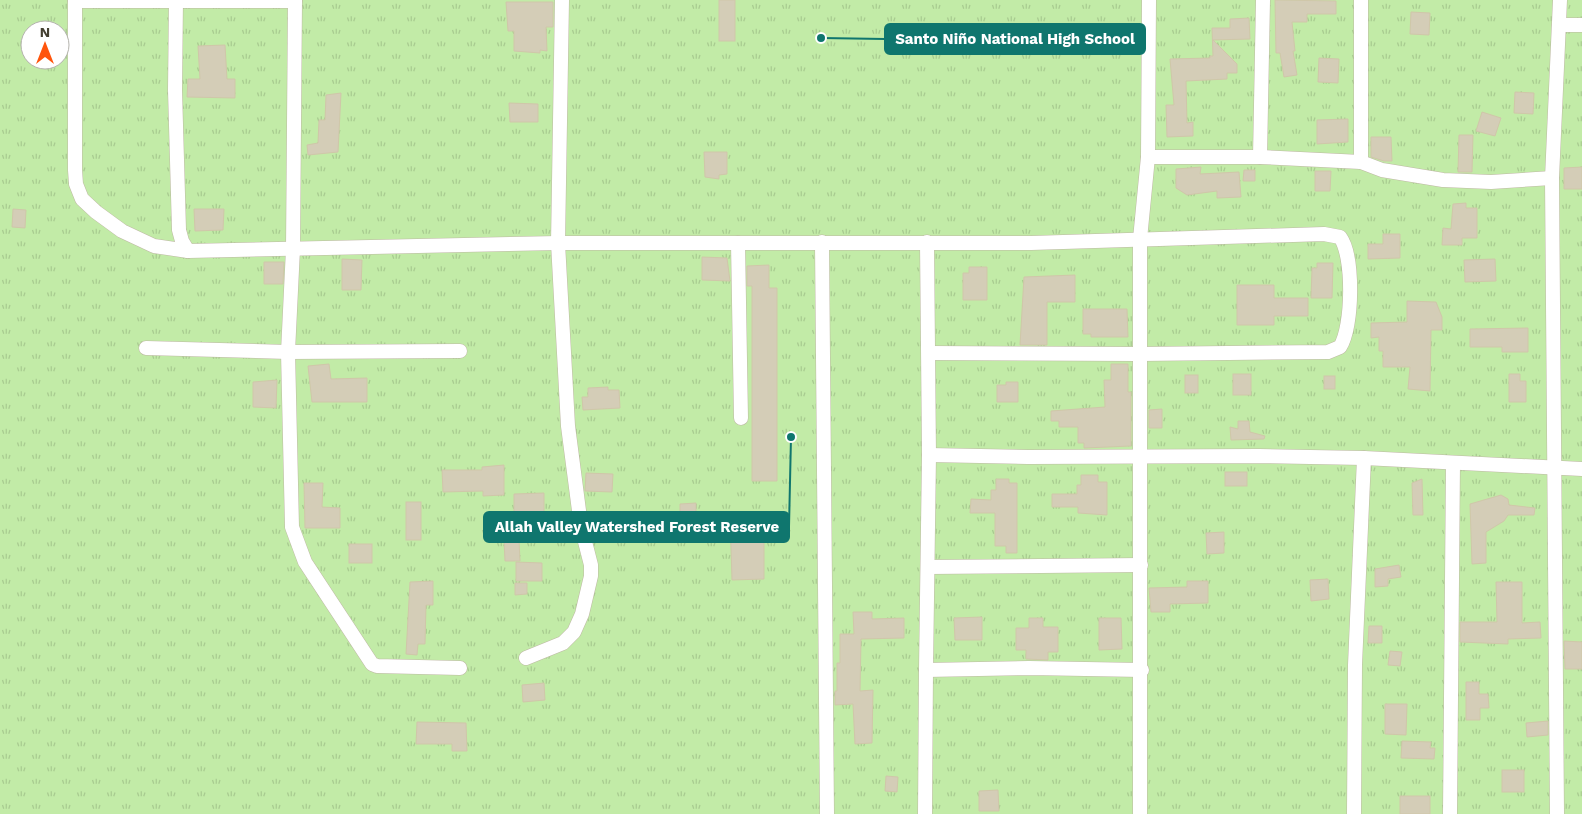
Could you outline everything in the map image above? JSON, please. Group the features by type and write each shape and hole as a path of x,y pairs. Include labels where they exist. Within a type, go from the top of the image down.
{"street":[{"path":"526,658 563,643 574,632 582,614 591,576 591,565 579,517 568,426 558,243 562,0"},
{"path":"1140,814 1142,670 1140,239 1148,157 1149,0"},
{"path":"1260,157 1263,0"},
{"path":"1361,0 1361,162"},
{"path":"1557,814 1556,468 1552,178 1560,0"},
{"path":"460,668 376,666 372,664 305,562 292,527 288,352 293,249 295,1 76,1 75,170 78,192 96,212 138,240 154,246 188,251 293,249 558,243 1031,243 1334,235 1340,237 1348,252 1350,300 1345,340 1340,347 1328,352 1140,354 929,353"},
{"path":"176,1 175,90 179,230 182,241 188,251"},
{"path":"1559,25 1582,25"},
{"path":"1148,157 1260,157 1361,162 1382,170 1443,180 1491,182 1552,178"},
{"path":"822,242 827,814"},
{"path":"925,814 929,455 928,242"},
{"path":"738,243 741,418"},
{"path":"146,348 288,352 460,352"},
{"path":"929,455 1364,458 1582,469"},
{"path":"1354,814 1355,665 1364,458"},
{"path":"1450,814 1453,463"},
{"path":"928,567 1141,565"},
{"path":"926,670 1029,668 1142,670"}],"green space":[{"path":"0,0 1582,0 1582,814 0,814"}],"building":[{"path":"719,0 735,0 735,41 719,41"},
{"path":"1275,0 1336,1 1336,14 1307,14 1307,22 1292,22 1295,51 1293,51 1297,75 1284,77 1280,53 1276,53"},
{"path":"506,2 553,2 553,27 546,27 547,51 540,50 540,53 514,51 514,31 508,31"},
{"path":"1411,12 1430,13 1429,35 1410,34"},
{"path":"1249,18 1250,39 1213,40 1237,64 1237,73 1227,73 1227,79 1186,81 1187,123 1193,122 1193,136 1167,137 1166,105 1174,105 1170,59 1210,58 1210,56 1213,56 1212,28 1230,28 1230,19"},
{"path":"225,45 227,79 235,79 235,98 187,97 188,79 200,79 198,46"},
{"path":"1319,58 1339,59 1338,83 1318,82"},
{"path":"1515,92 1534,93 1533,114 1514,113"},
{"path":"341,93 338,152 308,155 307,145 318,143 319,120 325,120 326,95"},
{"path":"509,103 538,104 538,122 510,122"},
{"path":"1482,112 1501,118 1495,136 1476,131"},
{"path":"1348,119 1348,142 1317,144 1317,120"},
{"path":"1459,135 1473,135 1472,172 1458,172"},
{"path":"1371,137 1391,137 1392,161 1371,157"},
{"path":"704,152 727,152 727,174 719,175 719,179 705,177"},
{"path":"1201,167 1200,174 1239,172 1241,197 1217,198 1217,191 1187,195 1176,188 1176,169"},
{"path":"1582,167 1582,189 1564,189 1564,168"},
{"path":"1244,170 1255,170 1255,181 1243,181"},
{"path":"1315,171 1331,171 1330,191 1315,191"},
{"path":"1466,203 1466,208 1477,208 1477,238 1462,238 1462,245 1442,245 1443,228 1451,229 1453,204"},
{"path":"13,209 26,210 25,228 12,227"},
{"path":"194,209 224,209 223,230 195,231"},
{"path":"1383,234 1400,234 1400,258 1368,259 1368,244 1383,244"},
{"path":"702,257 727,258 730,281 702,280"},
{"path":"342,259 362,260 361,290 342,290"},
{"path":"1495,259 1496,281 1465,282 1464,260"},
{"path":"264,262 284,262 283,284 264,284"},
{"path":"1317,263 1333,263 1332,298 1311,298 1312,268 1317,268"},
{"path":"769,265 769,288 777,288 777,481 752,481 752,286 747,286 747,266"},
{"path":"969,267 987,267 987,300 963,300 963,273 969,273"},
{"path":"1075,275 1075,302 1047,302 1047,345 1020,345 1024,277"},
{"path":"1237,285 1274,285 1274,298 1308,298 1308,316 1274,316 1274,325 1237,325"},
{"path":"1407,301 1436,302 1442,317 1442,330 1431,330 1430,391 1408,389 1410,367 1383,367 1383,351 1379,351 1379,337 1371,338 1371,323 1407,322"},
{"path":"1083,309 1127,309 1128,337 1091,337 1091,334 1083,334"},
{"path":"1528,328 1528,352 1502,352 1502,347 1470,347 1470,329"},
{"path":"329,364 331,379 367,378 367,402 312,402 308,366"},
{"path":"1111,364 1128,364 1128,392 1131,392 1131,446 1084,448 1084,443 1078,443 1078,427 1059,427 1059,421 1051,421 1051,411 1105,407 1104,380 1111,380"},
{"path":"1233,374 1251,374 1251,395 1233,395"},
{"path":"1509,374 1520,374 1520,381 1526,381 1526,402 1509,402"},
{"path":"1185,375 1198,375 1198,393 1185,393"},
{"path":"1324,376 1335,376 1335,389 1324,389"},
{"path":"277,380 276,408 253,407 253,382"},
{"path":"1006,382 1018,382 1018,402 997,402 997,385 1006,385"},
{"path":"608,387 608,390 619,390 620,408 583,410 582,397 588,397 588,388"},
{"path":"1162,409 1162,428 1149,428 1149,410"},
{"path":"1238,421 1249,421 1250,432 1265,436 1264,439 1231,440 1230,427 1238,429"},
{"path":"504,465 504,495 483,496 483,491 443,492 442,470 482,470 482,467"},
{"path":"1225,472 1247,472 1247,486 1225,486"},
{"path":"586,473 613,474 612,492 585,491"},
{"path":"1081,475 1098,475 1098,482 1107,482 1107,515 1078,513 1078,507 1052,507 1052,494 1077,494 1077,485 1081,485"},
{"path":"996,479 1009,479 1009,483 1017,483 1017,553 1006,553 1006,546 995,546 995,513 970,513 971,499 991,500 991,490 996,490"},
{"path":"1422,479 1423,515 1413,515 1412,483"},
{"path":"304,483 323,483 322,507 340,508 340,528 305,528"},
{"path":"544,493 544,514 536,514 536,534 522,534 522,514 514,514 514,494"},
{"path":"1501,495 1508,499 1509,505 1535,508 1534,515 1508,515 1504,521 1486,532 1486,563 1472,564 1470,504"},
{"path":"406,502 421,502 421,540 406,540"},
{"path":"696,503 696,517 680,518 680,504"},
{"path":"730,516 764,516 764,579 732,580"},
{"path":"1224,532 1224,553 1207,554 1206,533"},
{"path":"504,540 519,540 520,561 505,561"},
{"path":"349,544 372,544 372,563 349,563"},
{"path":"516,562 542,563 542,581 516,581"},
{"path":"1399,565 1401,577 1388,579 1388,586 1375,587 1375,569"},
{"path":"1328,579 1329,599 1311,601 1310,580"},
{"path":"433,581 433,605 426,605 425,644 418,644 417,655 406,654 410,582"},
{"path":"1187,581 1208,581 1208,603 1170,604 1170,612 1151,612 1149,588 1187,587"},
{"path":"1496,582 1522,582 1522,623 1540,622 1541,638 1508,639 1508,644 1460,642 1460,622 1497,622"},
{"path":"515,583 527,583 527,594 515,595"},
{"path":"853,612 872,612 872,619 904,618 904,638 861,639 860,691 873,690 872,743 855,744 853,704 835,705 837,663 840,663 840,634 854,634"},
{"path":"982,617 982,640 955,640 954,618"},
{"path":"1029,618 1043,618 1043,627 1058,627 1058,652 1048,652 1048,660 1026,659 1026,650 1016,650 1016,628 1029,628"},
{"path":"1099,618 1121,618 1122,649 1099,650"},
{"path":"1369,626 1382,626 1382,643 1368,643"},
{"path":"1564,641 1582,642 1582,669 1565,669"},
{"path":"1390,651 1402,652 1400,666 1388,665"},
{"path":"1466,682 1479,682 1479,694 1488,694 1489,708 1480,708 1480,720 1466,720"},
{"path":"544,683 545,700 523,702 522,685"},
{"path":"1385,704 1407,704 1406,735 1385,734"},
{"path":"1548,721 1548,735 1527,737 1526,723"},
{"path":"417,722 466,723 467,751 452,751 452,744 416,744"},
{"path":"1402,741 1431,742 1430,748 1435,748 1434,759 1401,758"},
{"path":"1502,770 1524,770 1524,792 1502,792"},
{"path":"886,776 898,777 897,792 885,791"},
{"path":"998,790 999,811 979,811 979,791"},
{"path":"1400,796 1430,796 1430,814 1400,814"}],"place":[{"name":"Santo Niño National High School","path":"821,38"},
{"name":"Allah Valley Watershed Forest Reserve","path":"791,437"}]}
